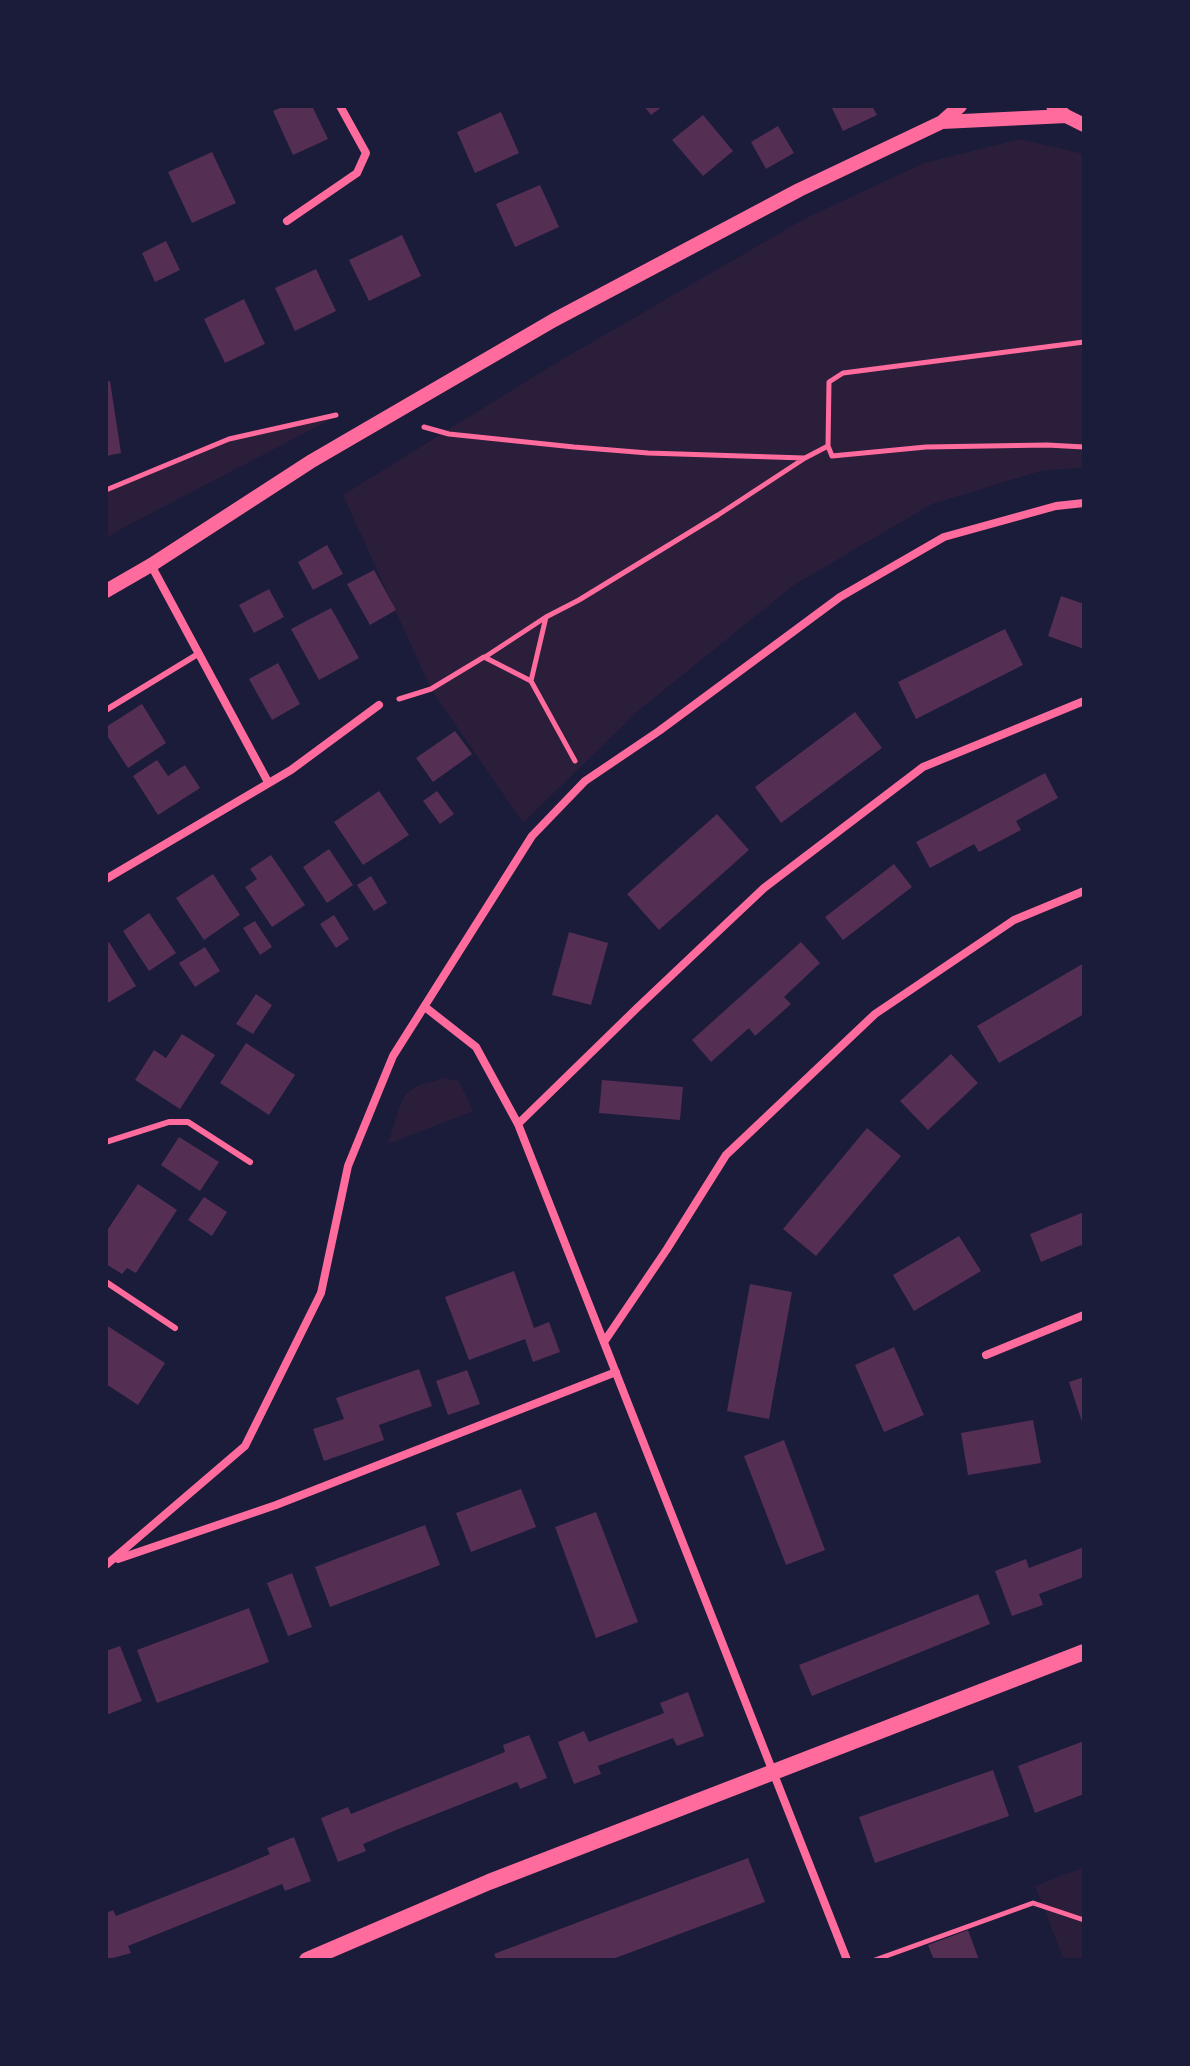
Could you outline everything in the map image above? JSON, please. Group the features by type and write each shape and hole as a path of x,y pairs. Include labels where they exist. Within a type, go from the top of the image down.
{"main road":[{"path":"307,1960 489,1882 1084,1652"}],"street":[{"path":"287,221 357,173 366,153 340,106"},
{"path":"106,591 310,462 554,320 799,190 942,122 960,106"},
{"path":"1053,106 1084,125"},
{"path":"942,122 1066,116"},
{"path":"110,1563 245,1446 321,1293 348,1166 393,1056 532,836 585,781 659,731 840,597 944,537 1056,506 1084,503"},
{"path":"151,565 268,782"},
{"path":"518,1124 764,888 923,767 1084,701"},
{"path":"106,879 291,770 379,705"},
{"path":"604,1342 726,1155 875,1014 1014,920 1084,891"},
{"path":"425,1007 476,1047 518,1124 847,1960"},
{"path":"986,1355 1084,1315"},
{"path":"110,1563 276,1505 616,1372"}],"lane":[{"path":"106,710 198,654"},
{"path":"106,1142 169,1122 188,1122 250,1162"},
{"path":"106,1282 175,1328"}],"path":[{"path":"1084,342 843,373 829,382 828,446 832,456 926,447 1084,447"},
{"path":"106,490 229,439 343,413 387,416 449,434 560,446 648,453 805,458"},
{"path":"379,705 431,689 828,446"},
{"path":"531,681 546,617"},
{"path":"484,657 531,681 585,781"},
{"path":"875,1960 1033,1903 1084,1920"}],"shaded area":[{"path":"1020,139 1084,154 1084,468 1044,470 932,504 794,585 638,711 523,823 431,689 343,495 551,366 804,219 924,163"},
{"path":"343,413 106,538 106,490 229,439"},
{"path":"445,1078 459,1081 473,1111 388,1144 405,1095 416,1086"},
{"path":"1084,1867 1084,1960 1064,1960 1035,1886"}],"building":[{"path":"284,106 312,106 328,139 293,155 273,111"},
{"path":"644,106 663,106 651,115"},
{"path":"831,106 872,106 877,115 843,131"},
{"path":"501,112 519,153 475,173 457,132"},
{"path":"703,115 733,151 703,176 672,140"},
{"path":"778,126 794,153 766,169 751,142"},
{"path":"212,152 236,203 192,223 168,172"},
{"path":"540,185 559,227 515,247 496,204"},
{"path":"402,235 421,276 369,301 349,260"},
{"path":"166,241 180,270 155,282 142,253"},
{"path":"316,269 336,311 295,331 275,288"},
{"path":"244,299 265,344 225,363 204,319"},
{"path":"110,381 121,453 106,456 106,382"},
{"path":"327,545 343,574 313,590 298,562"},
{"path":"374,570 396,610 370,625 347,584"},
{"path":"269,589 284,617 254,633 239,605"},
{"path":"1061,596 1084,604 1084,649 1048,636"},
{"path":"331,608 359,658 319,680 291,629"},
{"path":"1005,629 1023,665 916,719 898,682"},
{"path":"278,663 300,704 272,720 249,679"},
{"path":"142,704 166,743 128,768 106,734 106,727"},
{"path":"855,712 882,748 781,823 755,787"},
{"path":"455,731 472,754 433,782 416,758"},
{"path":"157,760 168,776 185,765 200,788 158,815 133,776"},
{"path":"1045,773 1058,798 1016,821 1021,830 979,852 974,844 930,868 916,842"},
{"path":"379,791 409,835 363,865 334,822"},
{"path":"437,791 454,814 440,824 423,801"},
{"path":"717,814 749,850 659,930 627,894"},
{"path":"329,849 353,885 327,903 303,867"},
{"path":"271,855 305,905 272,927 245,887 257,879 250,869"},
{"path":"894,864 912,887 843,940 825,917"},
{"path":"213,874 240,915 204,940 176,898"},
{"path":"371,876 387,903 374,911 357,885"},
{"path":"149,913 176,953 149,971 123,931"},
{"path":"334,915 349,939 336,948 320,924"},
{"path":"255,921 272,947 260,955 243,928"},
{"path":"569,932 608,943 591,1005 552,995"},
{"path":"109,942 136,986 106,1004 106,944"},
{"path":"801,942 820,963 784,997 791,1004 755,1036 749,1028 711,1062 692,1040"},
{"path":"205,947 220,971 195,987 179,963"},
{"path":"1084,963 1084,1014 999,1063 977,1026"},
{"path":"256,994 272,1005 253,1034 236,1024"},
{"path":"182,1034 215,1055 180,1109 135,1080 154,1050 166,1058"},
{"path":"246,1043 295,1075 269,1115 220,1083"},
{"path":"951,1054 978,1083 928,1130 900,1101"},
{"path":"602,1080 683,1087 680,1120 599,1113"},
{"path":"867,1128 901,1156 816,1256 783,1229"},
{"path":"179,1137 219,1162 200,1191 161,1165"},
{"path":"138,1184 177,1210 136,1273 127,1268 122,1274 106,1264 106,1232"},
{"path":"204,1197 227,1212 212,1236 188,1220"},
{"path":"1084,1212 1084,1252 1081,1245 1041,1262 1030,1234"},
{"path":"959,1236 981,1271 914,1311 893,1275"},
{"path":"514,1271 534,1328 549,1322 560,1352 533,1362 525,1339 469,1360 445,1297"},
{"path":"750,1284 792,1292 769,1419 727,1411"},
{"path":"106,1325 165,1363 138,1405 106,1384"},
{"path":"894,1347 924,1415 884,1432 855,1365"},
{"path":"419,1369 432,1406 379,1425 384,1440 324,1461 313,1429 344,1419 336,1398"},
{"path":"467,1370 480,1404 448,1415 436,1381"},
{"path":"1084,1377 1084,1425 1083,1425 1069,1382"},
{"path":"1033,1420 1041,1463 968,1475 961,1433"},
{"path":"784,1440 825,1550 786,1565 744,1456"},
{"path":"521,1489 536,1527 471,1552 456,1513"},
{"path":"596,1512 638,1622 596,1638 555,1527"},
{"path":"425,1525 440,1565 330,1607 315,1567"},
{"path":"1084,1547 1084,1577 1039,1594 1043,1605 1012,1616 995,1571 1026,1559 1029,1568"},
{"path":"292,1573 312,1627 288,1636 267,1583"},
{"path":"978,1594 990,1624 812,1696 799,1665"},
{"path":"249,1608 269,1662 157,1703 137,1650"},
{"path":"120,1646 142,1701 106,1715 106,1651"},
{"path":"688,1692 704,1736 677,1746 673,1738 598,1766 601,1774 574,1784 558,1742 584,1731 589,1742 664,1713 660,1703"},
{"path":"529,1735 547,1778 520,1789 517,1782 401,1828 363,1844 366,1851 338,1862 321,1818 348,1807 351,1814 505,1752 503,1745"},
{"path":"1084,1741 1084,1794 1035,1813 1018,1766"},
{"path":"993,1770 1009,1816 875,1863 859,1817"},
{"path":"294,1837 311,1881 285,1891 282,1884 128,1946 131,1953 106,1960 106,1913 113,1910 116,1916 232,1870 270,1854 267,1848"},
{"path":"748,1858 765,1902 610,1960 497,1960 494,1954"},
{"path":"968,1930 979,1960 934,1960 928,1945"}]}
